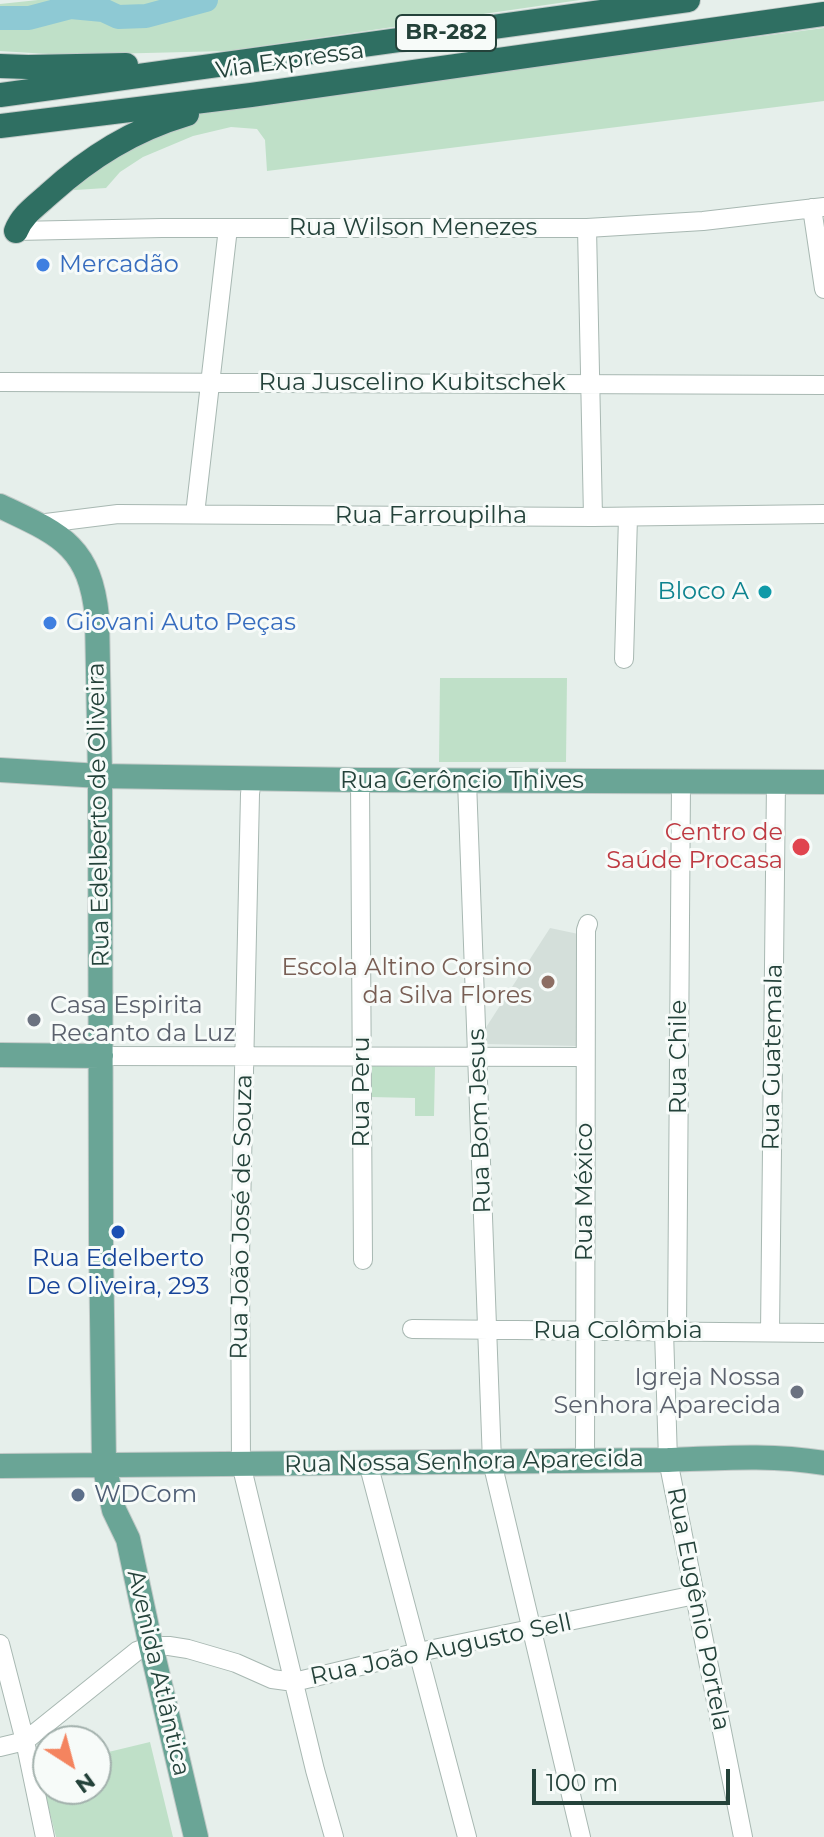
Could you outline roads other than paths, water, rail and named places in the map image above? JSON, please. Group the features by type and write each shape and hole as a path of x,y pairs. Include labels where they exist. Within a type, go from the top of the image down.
{"highway":[{"name":"Via Expressa","path":"0,95 688,0"},
{"name":"Via Expressa","path":"0,126 251,95 824,14"},
{"path":"0,66 204,67"},
{"path":"8,231 75,172 125,138 148,126 251,95"}],"main road":[{"name":"Rua Edelberto de Oliveira","path":"0,506 38,524 75,551 84,565 94,593 97,617 104,1465"},
{"name":"Rua Gerôncio Thives","path":"0,770 100,776 252,779 824,782"},
{"path":"0,1055 101,1056"},
{"name":"Rua Nossa Senhora Aparecida","path":"0,1466 761,1457 824,1463"},
{"name":"Avenida Atlântica","path":"104,1465 181,1837"},
{"name":"Avenida Atlântica","path":"144,1649 196,1837"}],"street":[{"name":"Rua Wilson Menezes","path":"8,231 587,228 703,221 818,207"},
{"path":"818,207 824,289"},
{"path":"195,514 228,228"},
{"path":"587,228 593,517"},
{"name":"Rua Juscelino Kubitschek","path":"0,382 824,385"},
{"name":"Rua Farroupilha","path":"38,524 118,514 593,517 824,514"},
{"path":"624,659 628,517"},
{"name":"Rua João José de Souza","path":"252,779 240,1257 241,1464 334,1837"},
{"name":"Rua Peru","path":"360,780 363,1260"},
{"name":"Rua Bom Jesus","path":"467,781 492,1462 581,1837"},
{"name":"Rua Guatemala","path":"770,1332 776,782"},
{"name":"Rua Chile","path":"670,1331 681,783"},
{"name":"Rua México","path":"585,1461 588,924"},
{"path":"101,1056 585,1057"},
{"name":"Rua Colômbia","path":"412,1329 824,1333"},
{"name":"Rua Eugênio Portela","path":"670,1331 668,1460 743,1837"},
{"path":"368,1463 467,1837"},
{"name":"Rua João Augusto Sell","path":"144,1649 169,1646 207,1653 272,1679 294,1682 419,1652 695,1595"},
{"path":"0,1644 45,1837"},
{"path":"0,1747 25,1741 144,1649"}],"waterway":[{"path":"0,18 29,18 71,7 103,10 118,17 146,16 206,0"}],"place":[{"name":"Mercadão","path":"43,265"},
{"name":"Bloco A","path":"765,592"},
{"name":"Giovani Auto Peças","path":"50,623"},
{"name":"Centro de Saúde Procasa","path":"801,847"},
{"name":"Escola Altino Corsino da Silva Flores","path":"548,982"},
{"name":"Casa Espirita Recanto da Luz","path":"34,1020"},
{"name":"Rua Edelberto De Oliveira, 293","path":"118,1232"},
{"name":"Igreja Nossa Senhora Aparecida","path":"797,1392"},
{"name":"WDCom","path":"78,1495"}]}
